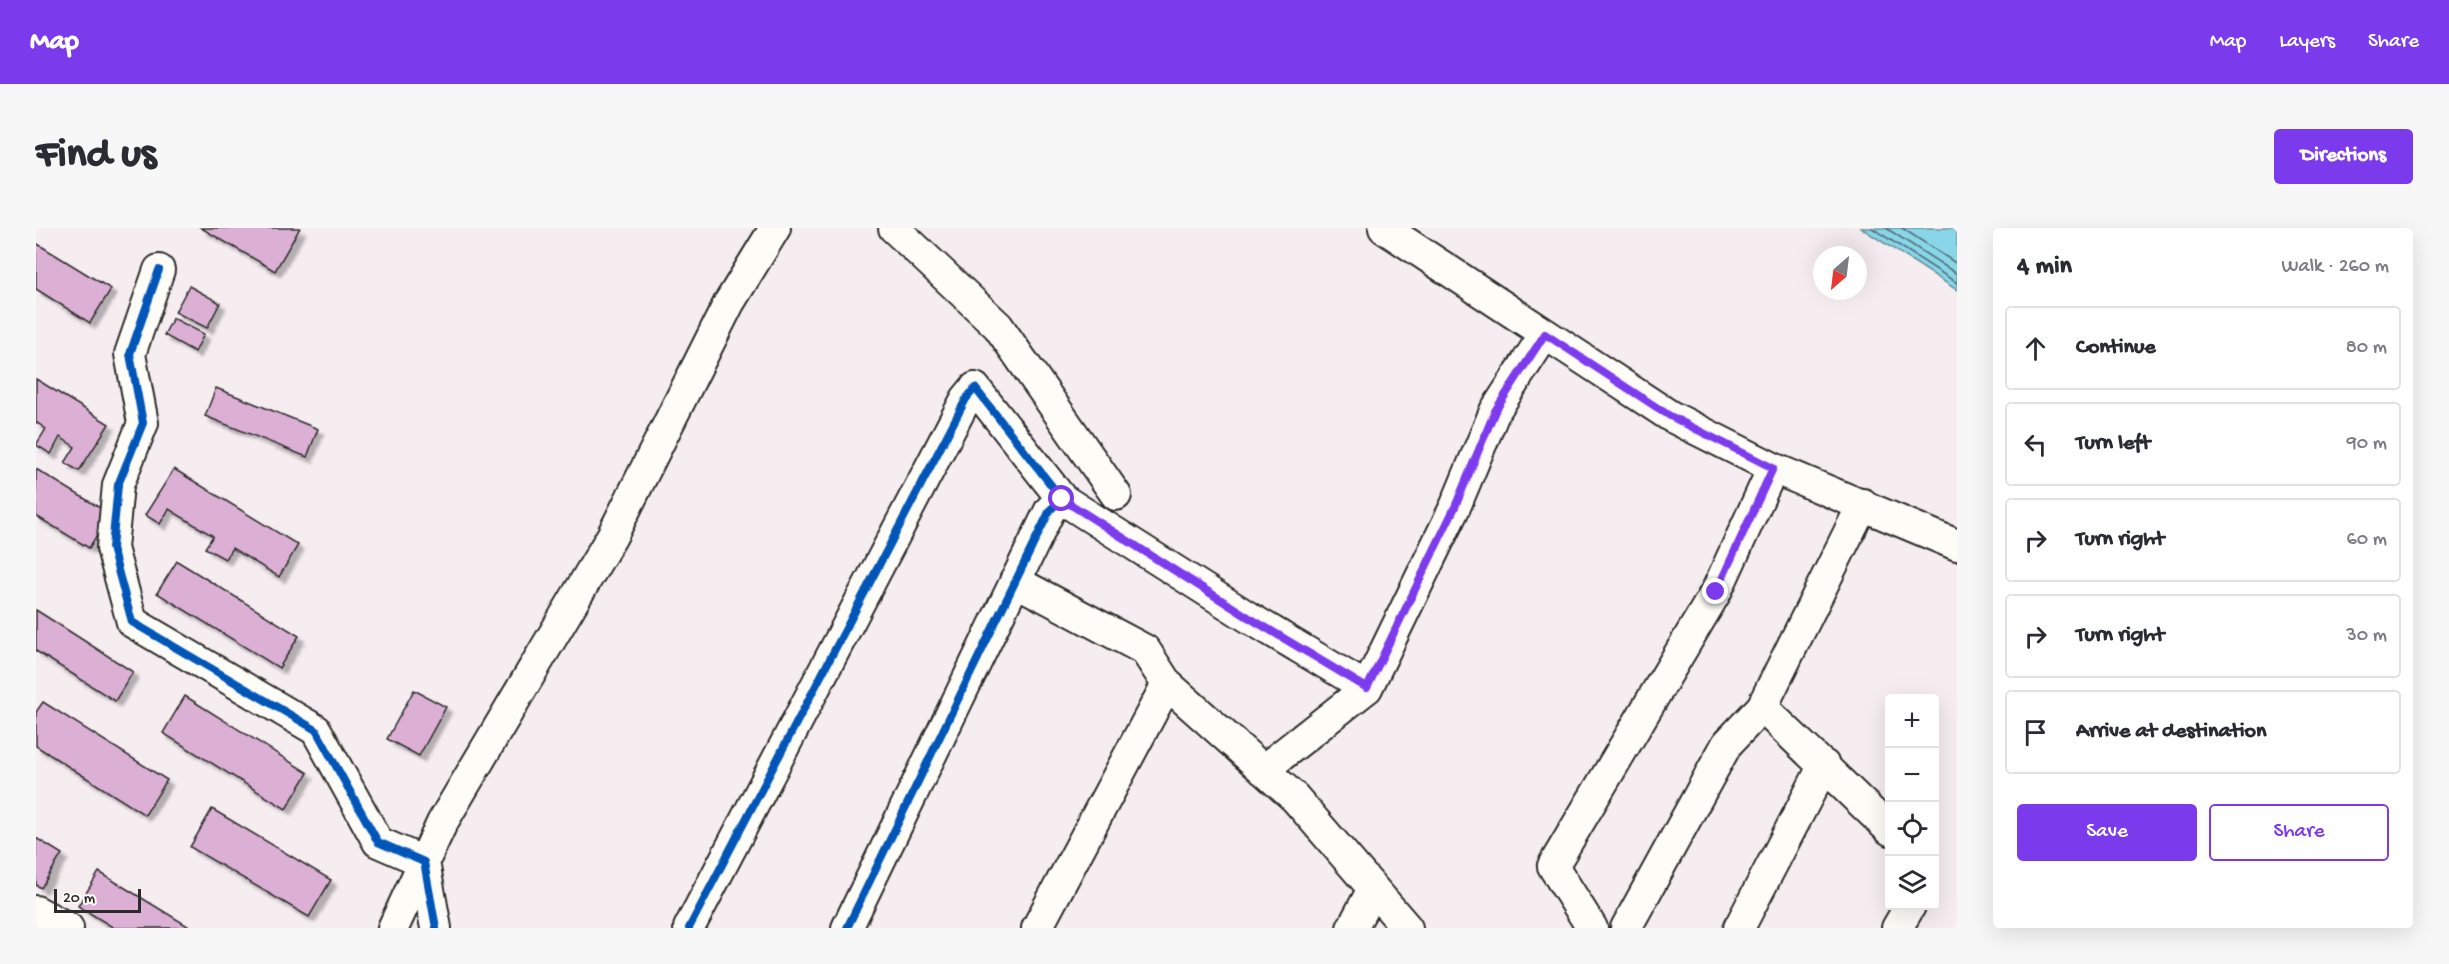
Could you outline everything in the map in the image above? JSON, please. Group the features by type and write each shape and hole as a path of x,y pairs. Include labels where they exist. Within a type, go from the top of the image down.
{"street":[{"path":"393,928 442,823 612,536 729,303 775,228"},
{"path":"894,228 998,326 1116,495"},
{"path":"1384,228 1670,416 1773,468 1957,545"},
{"path":"159,270 130,354 143,423 118,485 112,548 132,622 316,730 378,842 424,862"},
{"path":"1263,770 1367,688 1455,507 1495,411 1545,334"},
{"path":"689,928 966,399 975,388 1062,499 1248,617 1367,688"},
{"path":"1592,928 1553,866 1716,592 1773,468"},
{"path":"847,928 1050,510 1062,499"},
{"path":"1626,928 1727,744 1762,707 1863,504"},
{"path":"1016,581 1144,650 1167,684 1295,798 1407,928"},
{"path":"1037,928 1167,684"},
{"path":"1762,707 1885,825"},
{"path":"1739,928 1824,765"},
{"path":"424,862 436,928"},
{"path":"1352,928 1373,889"},
{"path":"1897,928 1908,910"},
{"path":"36,911 68,928"}],"water":[{"path":"1861,228 1957,228 1957,290"}],"building":[{"path":"201,228 300,228 275,271"},
{"path":"36,243 111,289 90,323 36,289"},
{"path":"189,286 220,303 207,328 175,312"},
{"path":"173,318 204,334 195,352 164,335"},
{"path":"36,379 109,424 79,471 65,463 75,447 60,437 51,454 36,445 46,429 36,422"},
{"path":"216,388 318,429 307,457 205,416"},
{"path":"36,469 110,514 89,548 36,516"},
{"path":"174,469 298,545 279,577 232,548 225,559 205,548 213,536 169,509 160,524 145,515"},
{"path":"177,561 299,636 279,668 157,593"},
{"path":"36,610 133,672 115,701 36,651"},
{"path":"414,690 446,707 419,756 387,739"},
{"path":"185,696 308,773 286,809 163,733"},
{"path":"43,702 167,780 145,815 36,746 36,712"},
{"path":"212,809 331,880 309,917 190,847"},
{"path":"36,838 62,854 41,888 36,885"},
{"path":"99,872 191,928 114,928 78,906"}],"cycle path":[{"path":"159,270 130,354 143,423 118,485 112,548 132,622 316,730 378,842 424,862 436,928"},
{"path":"689,928 966,399 975,388 1062,499 1050,510 847,928"}],"route":[{"path":"1062,499 1248,617 1367,688 1455,507 1495,411 1545,334 1670,416 1773,468 1716,592"}]}
